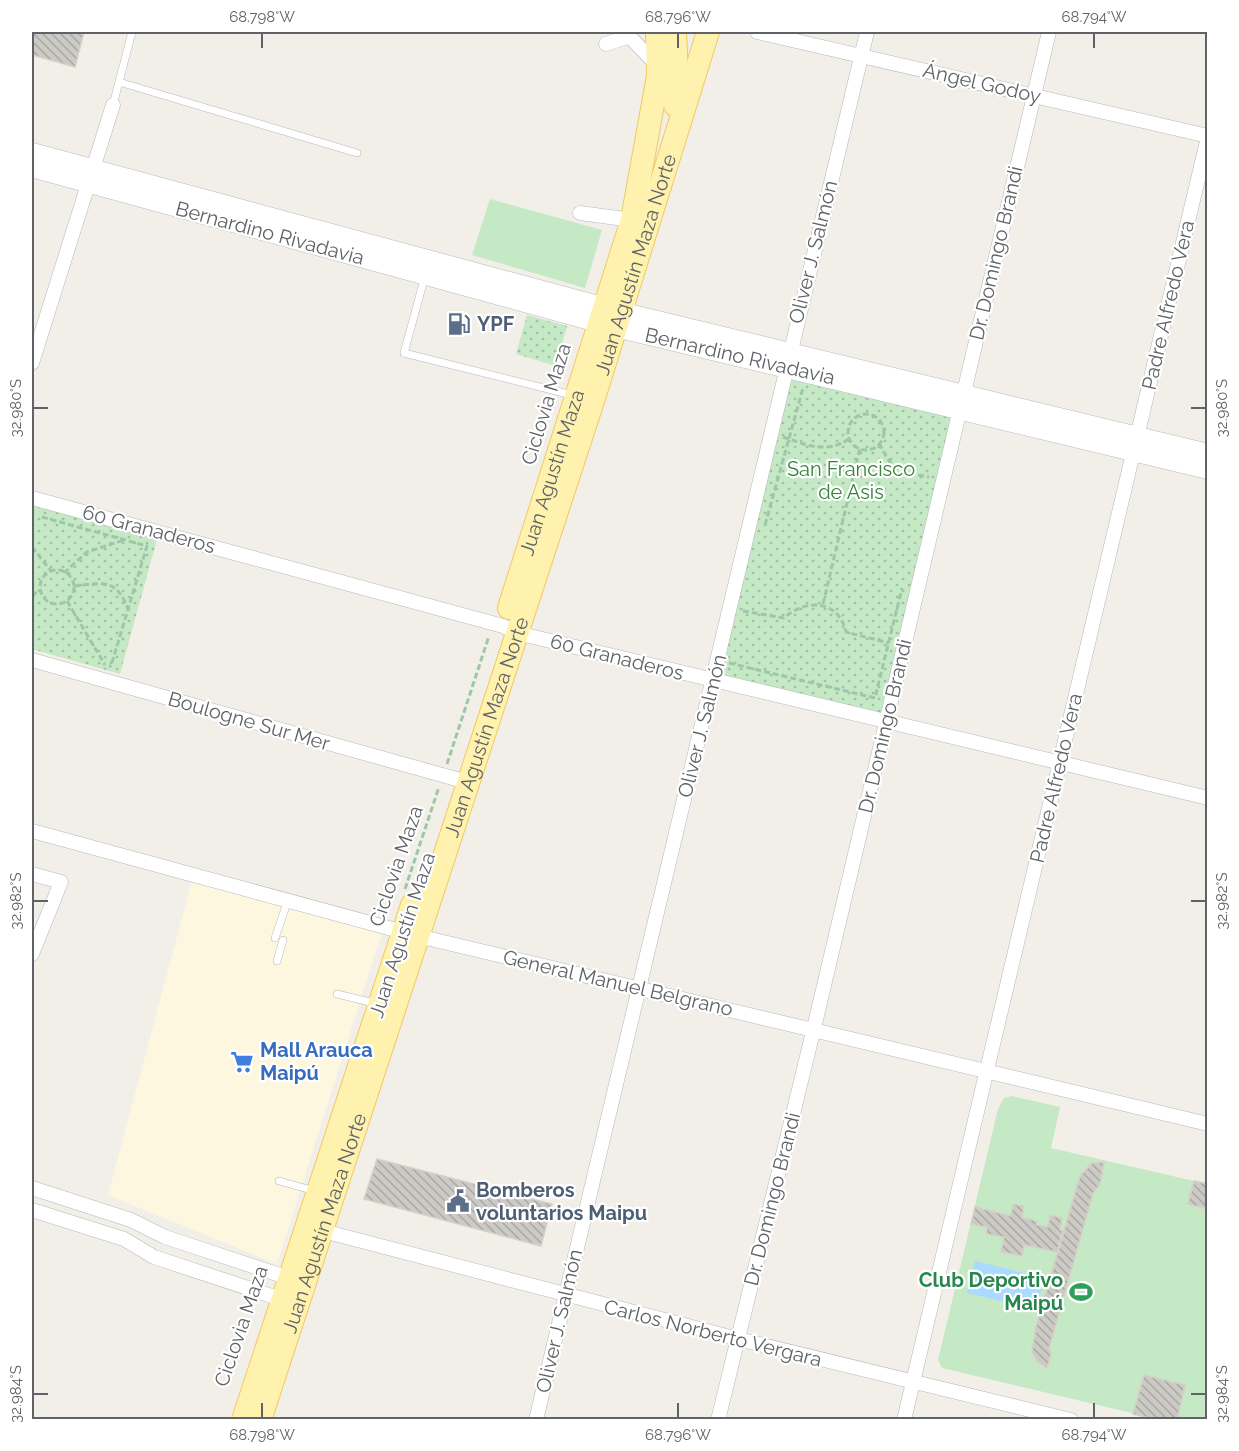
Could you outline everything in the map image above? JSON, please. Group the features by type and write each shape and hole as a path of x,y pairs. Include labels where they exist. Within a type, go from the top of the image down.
{"main road":[{"name":"Juan Agustín Maza","path":"505,627 576,397 610,317 632,220 658,66 657,32"},
{"path":"663,174 677,96 675,32"},
{"name":"Juan Agustín Maza Norte","path":"260,1419 323,1231 411,934 454,778 610,317 663,174 708,32"},
{"name":"Juan Agustín Maza","path":"243,1419 380,1004 411,934"}],"street":[{"path":"606,44 624,38 627,32 658,66"},
{"name":"Ángel Godoy","path":"757,32 1208,136"},
{"name":"Oliver J. Salmón","path":"536,1419 867,32"},
{"name":"Dr. Domingo Brandi","path":"718,1419 814,1028 1049,32"},
{"path":"32,363 113,105"},
{"name":"Padre Alfredo Vera","path":"904,1419 1208,136"},
{"name":"Bernardino Rivadavia","path":"32,153 92,177"},
{"name":"Bernardino Rivadavia","path":"32,167 92,177 610,317 1135,444 1208,469"},
{"path":"580,213 632,220"},
{"name":"Bernardino Rivadavia","path":"1135,444 1208,454"},
{"name":"60 Granaderos","path":"32,498 505,627 713,681 1208,798"},
{"name":"Boulogne Sur Mer","path":"32,660 454,778"},
{"name":"General Manuel Belgrano","path":"32,831 411,934 814,1028 1208,1124"},
{"path":"32,874 61,882 32,954"},
{"path":"32,1188 131,1220 165,1237 289,1278"},
{"path":"32,1210 124,1239 154,1257 281,1299"},
{"name":"Carlos Norberto Vergara","path":"323,1231 738,1339 1071,1419"}],"lane":[{"path":"113,105 132,32"},
{"path":"119,82 357,153"},
{"path":"428,268 404,353 576,397"},
{"path":"275,938 288,900"},
{"path":"277,960 283,940"},
{"path":"337,994 380,1004"},
{"path":"279,1181 317,1192"}],"path":[{"path":"764,531 803,388"},
{"path":"868,415 871,404"},
{"path":"857,415 868,415 877,418 883,425 884,433 879,443 869,449 860,448 849,439 847,430 857,415"},
{"path":"789,439 825,449 838,446 849,439"},
{"path":"879,443 890,465 900,471 929,477 931,469"},
{"path":"823,604 860,448"},
{"path":"32,514 147,546 111,666 95,662"},
{"path":"63,573 87,552 125,540"},
{"path":"32,547 51,572"},
{"path":"51,572 63,573 74,586 71,598 67,601 53,603 44,599 39,591 40,580 51,572"},
{"path":"730,652 727,663 875,698 904,577"},
{"path":"74,586 111,585 119,589 128,609"},
{"path":"32,596 39,591"},
{"path":"739,621 745,600"},
{"path":"67,601 105,665"},
{"path":"742,611 784,618 800,607 823,604 837,612 844,622 846,632 888,643"},
{"name":"Ciclovia Maza","path":"402,896 454,778 505,627"}],"shaded area":[{"name":"Mall Arauca Maipú","path":"193,877 383,929 277,1264 108,1195"}],"green space":[{"path":"490,199 602,230 585,288 472,255"},
{"path":"527,315 567,326 556,366 516,354"},
{"name":"San Francisco de Asis","path":"785,367 960,409 886,723 713,681"},
{"path":"32,498 159,532 120,674 32,649"},
{"name":"Club Deportivo Maipú","path":"1012,1096 1060,1107 1051,1148 1207,1184 1207,1419 1157,1419 942,1368 938,1360 998,1109 1004,1098"}],"water":[{"path":"975,1261 1044,1278 1037,1309 967,1293"}],"building":[{"path":"32,32 84,32 75,67 32,55"},
{"name":"Bomberos voluntarios Maipu","path":"377,1159 552,1204 541,1246 364,1199"},
{"path":"1104,1162 1100,1184 1093,1193 1049,1348 1051,1354 1047,1368 1037,1361 1032,1352 1036,1327 1080,1176 1092,1163"},
{"path":"1104,1162 1100,1184 1093,1193 1049,1348 1051,1354 1047,1368 1037,1361 1032,1352 1036,1327 1080,1176 1092,1163"},
{"path":"1194,1181 1208,1184 1208,1209 1188,1204"},
{"path":"1194,1181 1208,1184 1208,1209 1188,1204"},
{"path":"1013,1204 1024,1206 1022,1218 1037,1221 1036,1225 1048,1227 1050,1215 1062,1218 1060,1230 1063,1230 1057,1252 1024,1245 1022,1256 1001,1252 1004,1237 986,1234 987,1227 971,1224 975,1207 1011,1216"},
{"path":"1144,1375 1185,1385 1177,1420 1157,1420 1133,1414"},
{"path":"1144,1375 1185,1385 1177,1420 1157,1420 1133,1414"}],"place":[{"name":"YPF","path":"459,324"},
{"name":"Mall Arauca Maipú","path":"242,1062"},
{"name":"Bomberos voluntarios Maipu","path":"458,1201"},
{"name":"Club Deportivo Maipú","path":"1081,1292"}]}
